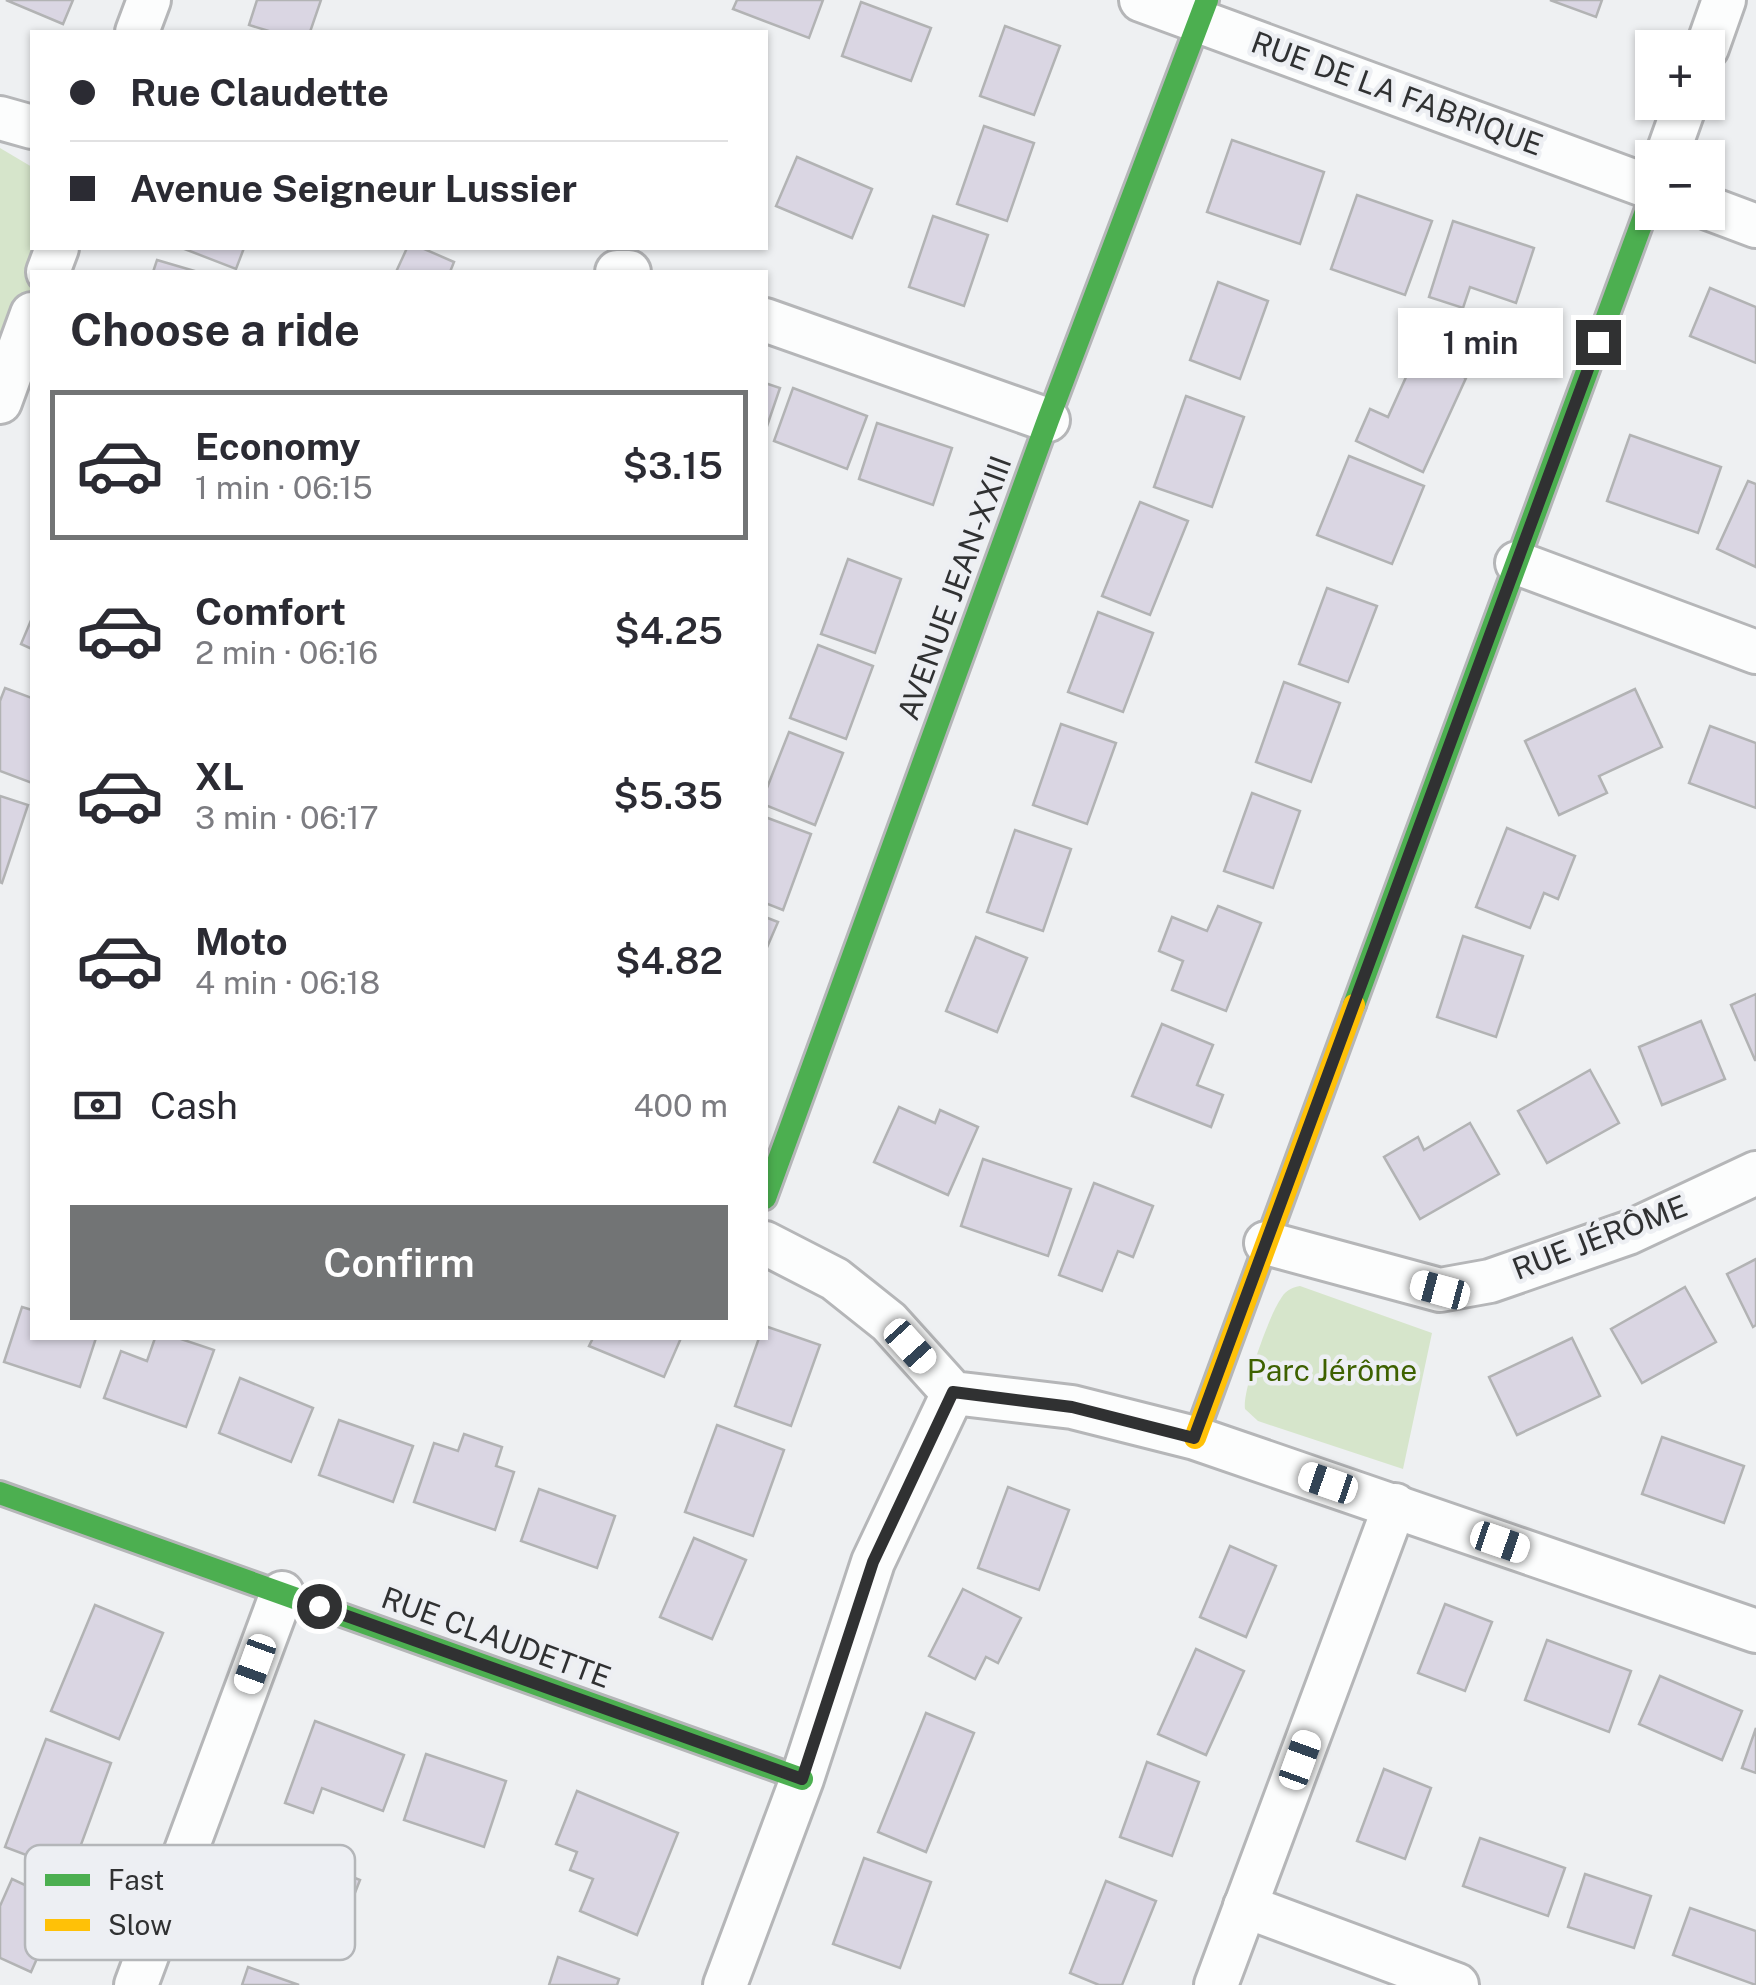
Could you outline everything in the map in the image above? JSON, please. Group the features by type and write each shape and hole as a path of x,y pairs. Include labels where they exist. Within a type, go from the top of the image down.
{"street":[{"path":"138,30 149,0"},
{"name":"RUE DE LA FABRIQUE","path":"1141,0 1204,11 1635,184"},
{"path":"1713,30 1724,0"},
{"name":"AVENUE JEAN-XXIII","path":"768,1190 1048,420 1204,11"},
{"path":"0,118 30,126"},
{"path":"1725,214 1756,226"},
{"path":"1194,1438 1638,230"},
{"path":"0,402 30,320"},
{"path":"768,321 1048,420"},
{"path":"1517,563 1756,652"},
{"name":"RUE JÉRÔME","path":"1266,1243 1440,1290 1490,1281 1628,1233 1756,1173"},
{"path":"768,1245 834,1279 889,1322 953,1392 1072,1407 1194,1438 1756,1631"},
{"path":"725,1985 802,1779 873,1562 953,1392"},
{"name":"RUE CLAUDETTE","path":"0,1493 802,1779"},
{"path":"1216,1985 1395,1505"},
{"path":"188,1845 282,1593"},
{"path":"1245,1906 1457,1985"},
{"path":"136,1985 145,1960"}],"green space":[{"path":"0,148 30,166 30,250 46,250 30,270 30,292 0,375"},
{"name":"Parc Jérôme","path":"1300,1286 1432,1333 1403,1469 1258,1421 1245,1409 1252,1371 1269,1321 1284,1294"}],"building":[{"path":"6,0 73,0 63,24"},
{"path":"257,0 321,0 311,30 265,30 249,25"},
{"path":"737,0 823,0 809,38 733,9"},
{"path":"1550,0 1602,0 1596,17"},
{"path":"861,2 931,28 911,81 842,56"},
{"path":"1005,26 1060,46 1034,115 980,96"},
{"path":"984,126 1034,143 1007,221 957,204"},
{"path":"1232,140 1324,172 1300,244 1207,212"},
{"path":"797,157 872,189 852,238 776,206"},
{"path":"1357,195 1432,221 1405,295 1331,269"},
{"path":"933,216 988,235 964,306 909,287"},
{"path":"1453,221 1534,248 1516,303 1470,287 1463,308 1429,297"},
{"path":"187,250 243,250 236,269"},
{"path":"406,250 427,250 454,262 451,270 397,270"},
{"path":"157,260 191,270 154,270"},
{"path":"1218,282 1268,301 1240,379 1190,360"},
{"path":"1710,288 1756,307 1756,363 1690,336"},
{"path":"1416,355 1466,378 1423,472 1356,441 1370,409 1388,417"},
{"path":"768,384 780,388 768,423"},
{"path":"793,388 867,416 847,469 774,441"},
{"path":"1186,396 1244,417 1212,507 1154,487"},
{"path":"877,423 952,448 933,505 859,479"},
{"path":"1630,435 1721,467 1698,533 1607,501"},
{"path":"1349,456 1424,486 1392,564 1317,535"},
{"path":"1748,481 1756,484 1756,567 1717,549"},
{"path":"1140,502 1188,521 1150,615 1102,596"},
{"path":"848,559 901,579 875,653 821,634"},
{"path":"1327,588 1377,606 1348,682 1299,664"},
{"path":"1098,612 1153,633 1123,712 1068,692"},
{"path":"30,623 30,648 21,644"},
{"path":"818,645 873,666 846,739 790,718"},
{"path":"1284,682 1340,703 1311,782 1256,762"},
{"path":"5,688 30,697 30,782 0,771 0,701"},
{"path":"1635,689 1662,747 1599,776 1607,793 1559,815 1525,741"},
{"path":"1061,724 1116,743 1087,824 1033,805"},
{"path":"1710,726 1756,743 1756,808 1689,783"},
{"path":"789,732 843,753 815,825 768,806 768,785"},
{"path":"1252,793 1300,811 1273,888 1224,871"},
{"path":"0,796 28,805 2,883 0,882"},
{"path":"768,818 811,834 783,910 768,904"},
{"path":"1507,828 1575,856 1558,899 1544,893 1530,928 1476,907"},
{"path":"1015,830 1071,849 1043,931 987,912"},
{"path":"1218,906 1261,923 1226,1011 1172,990 1183,961 1159,951 1172,917 1207,931"},
{"path":"768,918 778,922 768,945"},
{"path":"1463,936 1523,956 1496,1037 1437,1017"},
{"path":"976,937 1027,958 997,1032 946,1011"},
{"path":"1756,994 1756,1060 1755,1060 1731,1005"},
{"path":"1701,1021 1725,1079 1662,1105 1639,1047"},
{"path":"1162,1024 1213,1045 1197,1085 1223,1095 1211,1127 1132,1096"},
{"path":"1590,1070 1619,1123 1547,1163 1518,1111"},
{"path":"899,1107 935,1123 940,1110 978,1127 948,1195 874,1162"},
{"path":"1470,1123 1499,1174 1420,1219 1384,1157 1418,1137 1424,1150"},
{"path":"983,1159 1071,1189 1048,1256 961,1226"},
{"path":"1094,1183 1153,1206 1133,1257 1118,1251 1102,1291 1059,1275"},
{"path":"1756,1259 1756,1325 1753,1327 1727,1274"},
{"path":"1685,1287 1716,1342 1642,1383 1611,1329"},
{"path":"22,1307 30,1309 30,1340 95,1340 80,1387 4,1362"},
{"path":"768,1327 820,1345 791,1426 735,1406 758,1340 768,1340"},
{"path":"1572,1338 1600,1396 1517,1435 1489,1377"},
{"path":"154,1340 184,1340 214,1350 186,1427 104,1398 121,1351 147,1361"},
{"path":"592,1340 680,1340 664,1377 589,1346"},
{"path":"240,1378 313,1408 291,1462 219,1433"},
{"path":"339,1420 413,1446 393,1502 319,1475"},
{"path":"717,1425 784,1450 753,1536 685,1512"},
{"path":"464,1434 502,1447 496,1466 514,1472 495,1530 414,1502 434,1443 458,1451"},
{"path":"1662,1437 1744,1466 1724,1523 1642,1494"},
{"path":"1008,1487 1069,1510 1039,1590 978,1568"},
{"path":"539,1489 615,1516 597,1568 521,1541"},
{"path":"694,1538 746,1560 712,1639 660,1617"},
{"path":"1230,1546 1276,1566 1246,1637 1200,1617"},
{"path":"963,1589 1021,1618 998,1663 986,1657 975,1679 929,1656"},
{"path":"1445,1604 1492,1622 1465,1691 1418,1673"},
{"path":"95,1605 163,1633 119,1739 51,1711"},
{"path":"1547,1640 1631,1671 1609,1732 1525,1700"},
{"path":"1196,1649 1244,1671 1206,1755 1158,1734"},
{"path":"1660,1676 1742,1711 1722,1760 1639,1724"},
{"path":"926,1713 974,1733 926,1852 878,1832"},
{"path":"315,1721 404,1755 383,1811 322,1788 313,1813 285,1803"},
{"path":"1756,1728 1756,1773 1742,1768"},
{"path":"46,1739 111,1763 81,1845 25,1845 25,1855 5,1847"},
{"path":"426,1754 506,1781 484,1847 404,1820"},
{"path":"1147,1762 1199,1782 1172,1856 1120,1837"},
{"path":"1384,1769 1431,1788 1405,1859 1357,1841"},
{"path":"577,1791 678,1833 637,1935 580,1911 593,1879 570,1870 577,1852 556,1844"},
{"path":"1480,1838 1565,1868 1548,1916 1463,1886"},
{"path":"864,1858 931,1882 900,1968 833,1944"},
{"path":"1585,1874 1651,1896 1634,1948 1568,1927"},
{"path":"12,1879 25,1885 25,1960 36,1960 31,1972 0,1958 0,1906"},
{"path":"1106,1881 1156,1901 1122,1985 1099,1985 1070,1973"},
{"path":"1690,1908 1756,1931 1756,1985 1673,1955"},
{"path":"558,1957 619,1979 617,1985 549,1985"},
{"path":"248,1967 299,1985 242,1985"}],"traffic: fast":[{"path":"768,1190 1048,420 1207,0"},
{"path":"1354,1005 1639,230"},
{"path":"0,1493 802,1779"}],"traffic: slow":[{"path":"1195,1438 1354,1005"}],"route":[{"path":"319,1606 802,1779 873,1562 953,1392 1072,1407 1194,1438 1598,342"}]}
